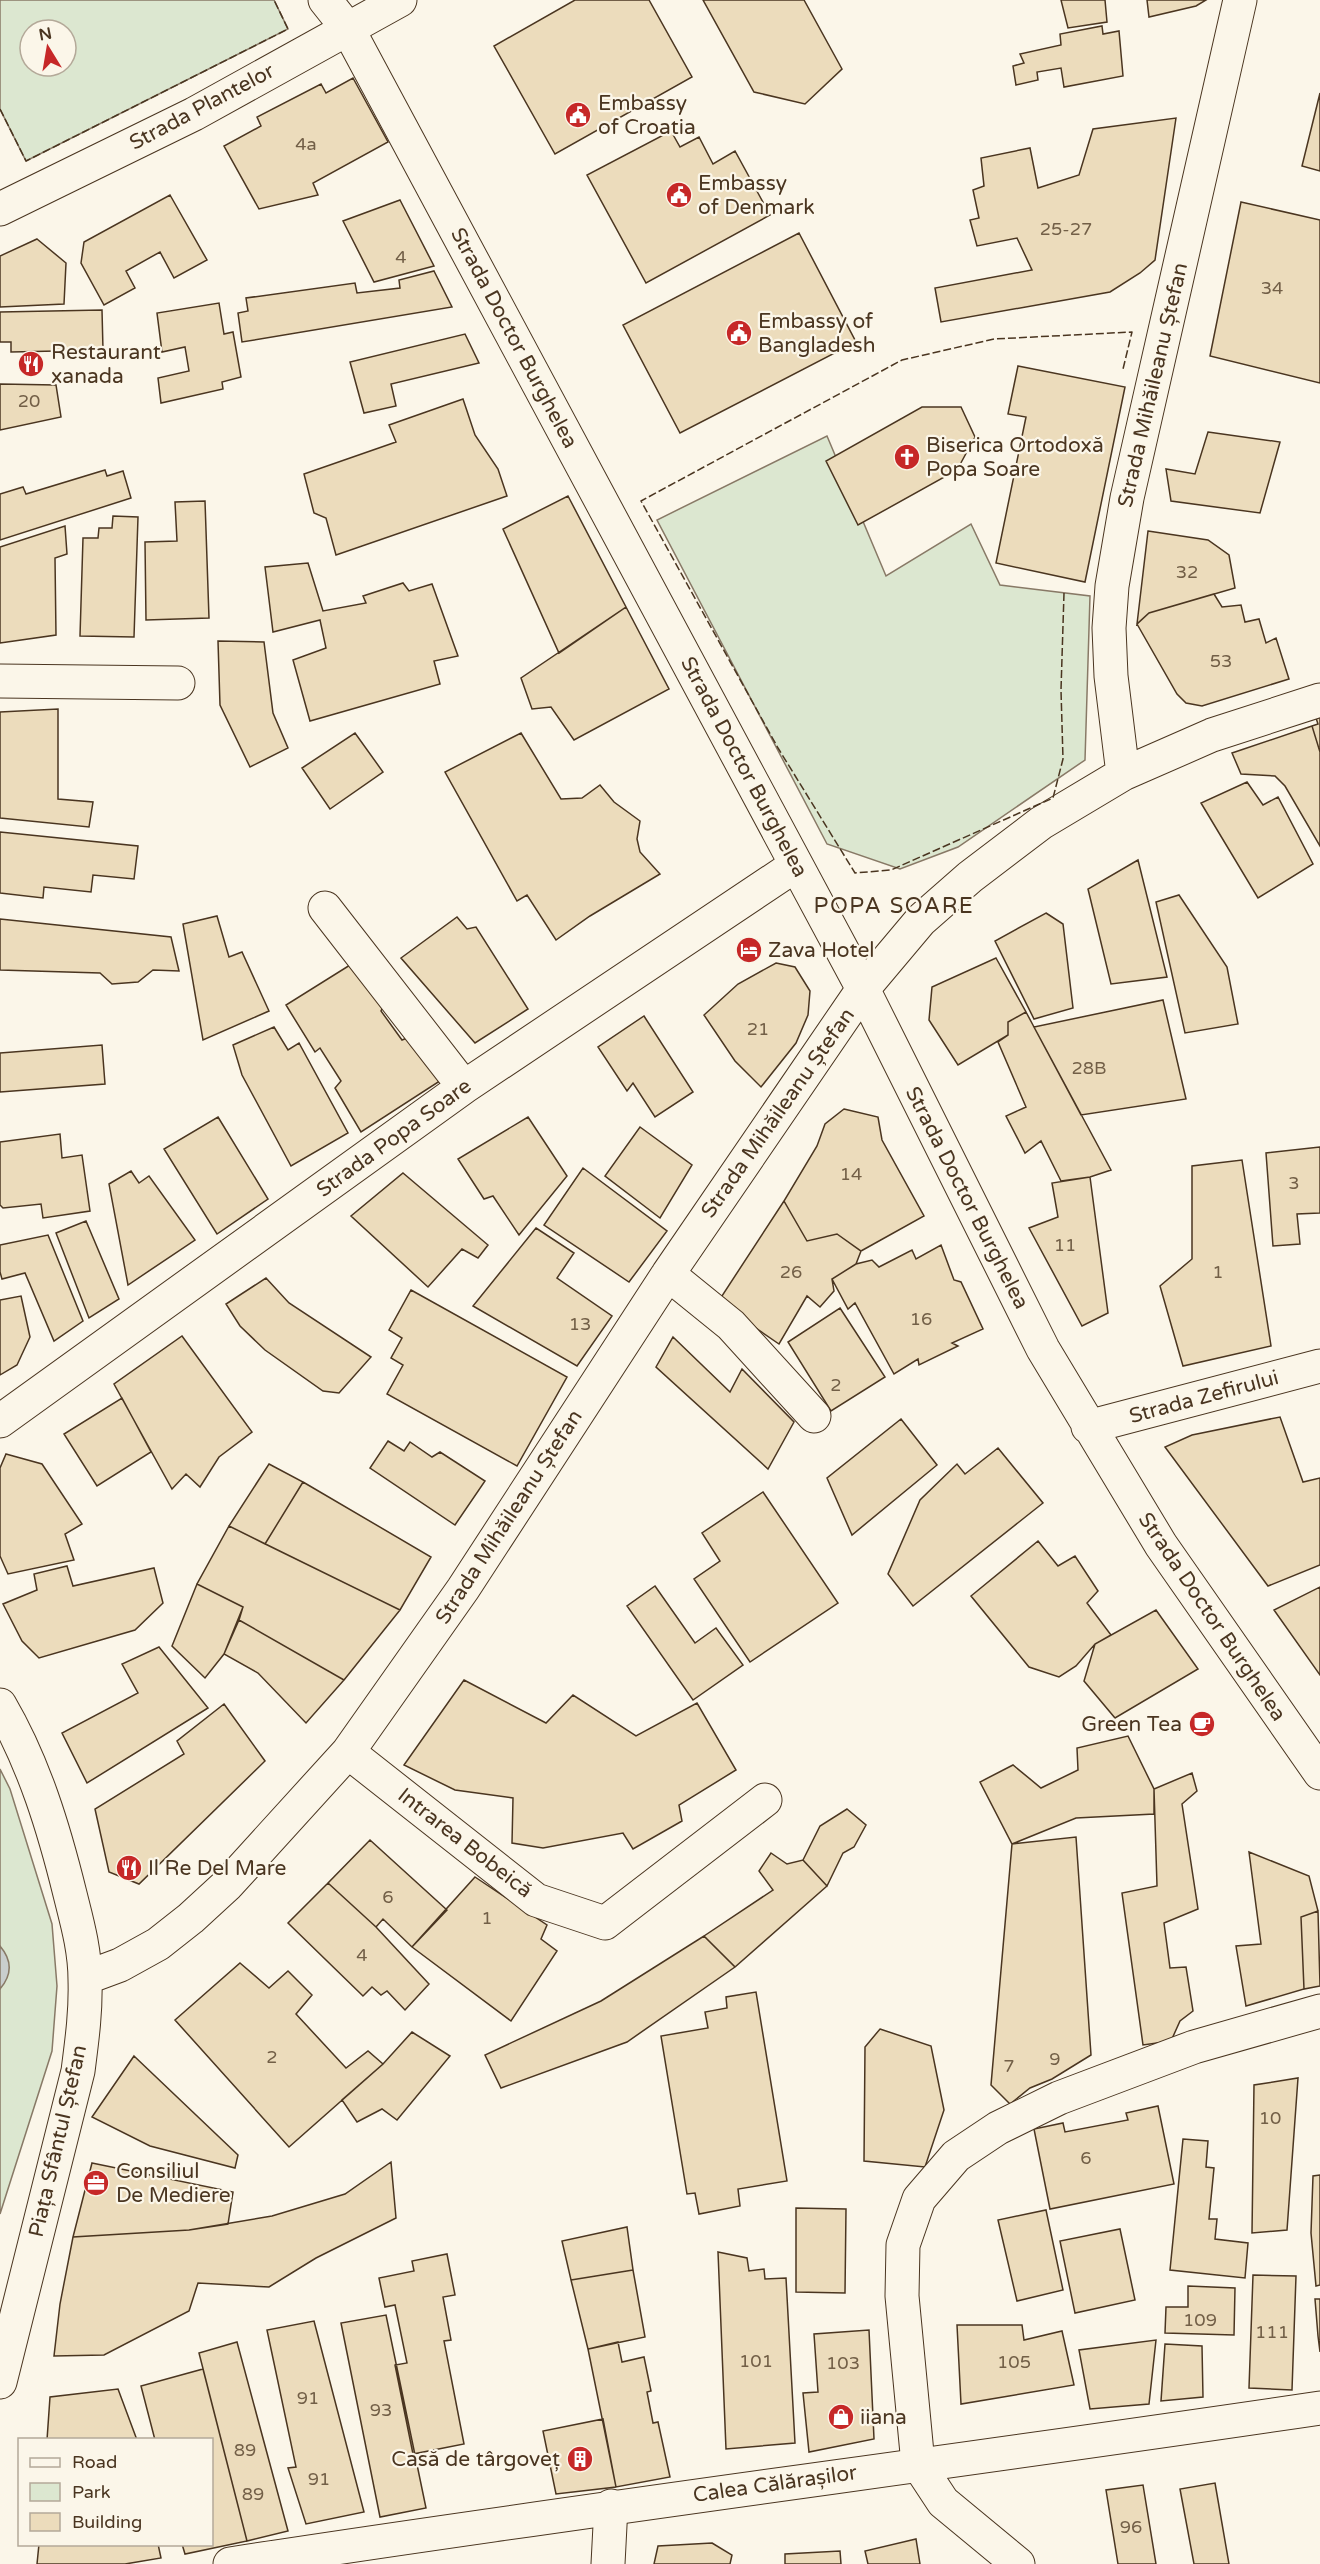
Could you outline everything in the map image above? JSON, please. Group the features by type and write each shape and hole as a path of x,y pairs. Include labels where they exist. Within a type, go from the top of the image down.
{"street":[{"name":"Strada Doctor Burghelea","path":"325,0 348,29 863,990 1043,1350 1088,1428 1168,1555 1320,1773"},
{"name":"Strada Plantelor","path":"0,209 194,114 400,0"},
{"name":"Strada Mihăileanu Ștefan","path":"1122,774 1111,676 1109,628 1112,586 1127,498 1240,0"},
{"path":"0,681 178,683"},
{"path":"863,990 921,920 970,876 1041,824 1122,774 1212,735 1320,700"},
{"name":"Strada Popa Soare","path":"0,1421 464,1087 796,865"},
{"path":"325,908 464,1087"},
{"name":"Strada Mihăileanu Ștefan","path":"85,1978 120,1965 158,1944 191,1918 228,1884 348,1752 463,1589 668,1274 863,990"},
{"path":"668,1274 731,1325 814,1416"},
{"name":"Strada Zefirului","path":"1088,1428 1320,1366"},
{"name":"Piața Sfântul Ștefan","path":"0,2382 78,2071 84,2027 85,1978 83,1948 56,1836 26,1756 2,1710"},
{"name":"Intrarea Bobeică","path":"348,1752 536,1900 605,1923 765,1800"},
{"path":"1017,2564 943,2502 918,2464 902,2296 903,2245 919,2199 956,2156 998,2128 1059,2098 1194,2047 1320,2011"},
{"name":"Piața Sfântul Ștefan","path":"0,2290 30,2255"},
{"name":"Calea Călărașilor","path":"230,2564 611,2506 1320,2408"},
{"path":"608,2564 611,2506"}],"green space":[{"path":"0,0 274,0 288,29 26,161 0,109"},
{"path":"827,436 886,576 971,524 1000,585 1090,596 1085,760 958,847 900,869 827,844 657,520"},
{"path":"0,1769 10,1789 52,1924 57,1986 52,2051 0,2214"}],"shaded area":[{"path":"0,1946 7,1957 9,1967 7,1978 0,1989"}],"building":[{"name":"Embassy of Croatia","path":"575,0 649,0 692,77 555,154 494,46"},
{"path":"703,0 804,0 842,69 805,104 754,92"},
{"path":"1061,0 1105,0 1107,22 1068,28"},
{"path":"1147,0 1206,0 1196,6 1149,17"},
{"path":"1102,26 1103,34 1119,31 1123,76 1064,87 1061,68 1037,72 1038,80 1016,85 1013,66 1024,63 1020,54 1061,45 1060,34"},
{"path":"353,78 388,142 313,183 318,195 259,209 224,146 261,126 257,117 321,84 326,93"},
{"path":"1320,93 1320,171 1302,166"},
{"path":"1176,118 1155,260 1140,273 1110,292 941,322 935,288 1032,270 1017,238 977,246 970,220 979,218 973,190 984,186 981,158 1030,148 1038,188 1079,175 1093,129"},
{"name":"Embassy of Denmark","path":"671,131 680,147 699,137 713,164 735,151 770,215 646,283 587,175"},
{"path":"170,195 207,260 174,278 160,252 126,271 135,288 104,305 81,263 84,242"},
{"path":"400,200 434,266 374,282 343,221"},
{"path":"1241,202 1320,220 1320,383 1210,356"},
{"name":"Embassy of Bangladesh","path":"799,233 856,342 680,433 623,325"},
{"path":"37,239 66,263 64,304 0,307 0,256"},
{"path":"434,271 452,307 242,342 238,313 248,311 246,298 355,283 357,293 400,288 399,280"},
{"path":"219,303 224,334 233,332 241,377 222,382 223,389 161,403 158,378 189,371 185,347 162,352 157,313"},
{"path":"102,310 103,350 11,352 11,342 0,342 0,312"},
{"path":"465,334 479,363 391,384 396,406 364,413 350,362"},
{"path":"1018,366 1125,387 1085,582 996,563 1026,417 1008,414"},
{"path":"0,384 56,385 61,417 0,430"},
{"path":"463,399 475,435 498,469 507,496 336,555 326,518 314,513 304,474 396,442 389,425"},
{"path":"922,407 961,407 975,437 957,470 858,525 826,461"},
{"path":"1208,432 1280,442 1260,513 1171,501 1166,469 1195,474"},
{"path":"105,470 107,476 123,471 131,498 0,540 0,494 23,487 26,494"},
{"path":"568,496 626,607 559,653 503,529"},
{"path":"205,501 209,618 146,620 145,542 177,541 175,502"},
{"path":"113,516 138,517 134,637 80,636 83,538 98,538 99,528 112,528"},
{"path":"65,526 67,554 55,558 56,635 0,643 0,547"},
{"path":"1148,531 1208,540 1229,555 1235,588 1149,613 1137,624"},
{"path":"308,563 323,611 366,603 363,596 403,583 409,591 432,584 458,656 434,661 440,684 310,721 293,660 326,648 320,620 273,632 265,567"},
{"path":"1214,594 1222,607 1241,605 1245,622 1259,619 1266,643 1276,638 1289,679 1202,706 1186,703 1177,694 1137,624 1149,613"},
{"path":"626,607 669,689 574,740 551,707 532,709 521,678"},
{"path":"218,641 264,642 273,713 288,748 250,767 220,705"},
{"path":"58,709 58,799 93,802 89,827 0,818 0,712"},
{"path":"1320,717 1320,752 1312,726 1318,724 1316,718"},
{"path":"1312,726 1320,752 1320,846 1285,786 1275,776 1241,774 1232,753"},
{"path":"355,733 383,772 330,809 302,768"},
{"path":"521,733 561,799 582,798 600,785 614,802 640,821 637,839 640,852 660,874 590,916 556,940 527,895 517,901 445,772"},
{"path":"1247,782 1263,805 1278,797 1313,864 1258,898 1201,803"},
{"path":"0,832 138,846 134,879 93,875 91,892 44,887 43,898 0,893"},
{"path":"1138,860 1167,977 1111,984 1088,889"},
{"path":"1179,895 1227,967 1238,1024 1185,1033 1156,902"},
{"path":"1046,913 1063,924 1073,1008 1034,1019 995,941"},
{"path":"217,916 229,957 242,952 269,1011 203,1040 183,924"},
{"path":"457,917 467,929 476,927 528,1009 475,1043 401,958"},
{"path":"0,919 171,937 179,971 153,970 138,982 112,984 100,973 0,970"},
{"path":"996,958 1026,1012 1008,1022 1008,1035 958,1065 929,1020 932,987"},
{"path":"776,963 795,967 810,991 808,1015 796,1043 761,1087 735,1061 704,1015 738,984"},
{"path":"350,965 387,999 381,1011 402,1040 417,1034 446,1077 361,1132 335,1088 341,1081 320,1048 315,1052 286,1005"},
{"path":"1163,1000 1186,1099 1081,1115 1034,1027"},
{"path":"1026,1012 1111,1170 1090,1177 1061,1181 1041,1141 1025,1153 1006,1116 1026,1107 998,1042 1008,1035 1008,1022"},
{"path":"644,1016 693,1092 655,1117 633,1083 627,1091 598,1047"},
{"path":"274,1027 288,1050 299,1043 348,1133 291,1166 242,1075 233,1045"},
{"path":"102,1045 105,1084 0,1092 0,1053"},
{"path":"844,1109 878,1117 882,1140 924,1216 861,1251 837,1234 807,1241 784,1201 817,1146 825,1124"},
{"path":"218,1117 268,1199 217,1234 164,1149"},
{"path":"528,1117 567,1176 519,1235 493,1196 484,1199 458,1159"},
{"path":"640,1127 692,1165 660,1218 605,1176"},
{"path":"60,1134 62,1158 82,1155 90,1211 43,1218 41,1204 3,1208 0,1205 0,1142"},
{"path":"1320,1147 1320,1213 1297,1214 1300,1244 1273,1246 1266,1153"},
{"path":"1242,1160 1271,1346 1183,1366 1160,1286 1192,1259 1192,1166"},
{"path":"583,1168 667,1231 629,1282 544,1225"},
{"path":"131,1171 139,1183 149,1176 195,1240 128,1285 109,1184"},
{"path":"403,1173 488,1245 478,1258 462,1249 428,1287 351,1216"},
{"path":"1090,1177 1108,1313 1082,1326 1029,1228 1058,1217 1052,1183"},
{"path":"784,1201 807,1241 837,1234 861,1251 856,1264 832,1279 834,1291 820,1307 807,1296 779,1344 718,1302"},
{"path":"86,1221 119,1299 89,1318 56,1233"},
{"path":"536,1228 574,1253 557,1278 612,1316 577,1366 473,1306"},
{"path":"48,1235 83,1321 54,1341 25,1273 2,1279 0,1272 0,1245"},
{"path":"941,1245 954,1280 961,1282 983,1329 952,1343 958,1346 919,1365 918,1359 894,1374 855,1303 848,1309 832,1279 856,1264 872,1260 879,1267 912,1250 916,1259"},
{"path":"266,1278 289,1303 371,1357 339,1393 323,1391 265,1350 240,1326 226,1304"},
{"path":"411,1290 567,1377 517,1466 387,1394 403,1365 391,1358 402,1338 389,1330"},
{"path":"21,1296 30,1337 17,1365 0,1375 0,1300"},
{"path":"840,1308 885,1377 831,1411 788,1342"},
{"path":"182,1336 252,1432 219,1457 200,1487 186,1474 172,1489 114,1384"},
{"path":"673,1337 730,1392 742,1369 794,1422 768,1469 656,1367"},
{"path":"122,1398 151,1452 97,1486 64,1434"},
{"path":"1280,1417 1303,1482 1320,1478 1320,1565 1268,1586 1165,1447 1192,1435"},
{"path":"901,1419 937,1465 852,1535 827,1478"},
{"path":"388,1441 404,1451 410,1442 432,1457 440,1452 485,1481 455,1525 370,1468"},
{"path":"998,1448 1043,1503 913,1606 888,1574 920,1500 957,1464 965,1474"},
{"path":"6,1454 42,1464 82,1524 65,1534 74,1560 8,1574 0,1556 0,1468"},
{"path":"269,1464 303,1482 265,1544 229,1526"},
{"path":"303,1482 431,1557 400,1610 265,1544"},
{"path":"763,1492 838,1603 750,1662 694,1579 720,1561 702,1533"},
{"path":"229,1526 400,1610 344,1680 239,1620 243,1607 197,1584"},
{"path":"1038,1541 1058,1566 1075,1556 1098,1591 1087,1603 1111,1635 1095,1644 1076,1666 1059,1677 1029,1667 971,1596"},
{"path":"67,1566 73,1586 154,1568 163,1603 135,1630 39,1658 22,1641 3,1604 37,1590 34,1574"},
{"path":"197,1584 243,1607 224,1654 205,1678 172,1646"},
{"path":"655,1586 695,1643 716,1628 743,1665 693,1700 627,1606"},
{"path":"1320,1587 1320,1675 1274,1610"},
{"path":"1156,1610 1198,1669 1115,1718 1084,1681 1095,1644"},
{"path":"239,1620 344,1680 306,1723 258,1673 224,1654"},
{"path":"159,1647 208,1708 87,1783 62,1733 138,1693 122,1664"},
{"path":"464,1680 546,1723 573,1695 636,1736 697,1703 736,1770 679,1805 682,1821 633,1849 623,1833 543,1848 512,1843 513,1798 455,1790 404,1765"},
{"path":"224,1704 265,1761 139,1884 109,1872 95,1809 184,1754 177,1741"},
{"path":"1128,1736 1154,1789 1154,1814 1076,1818 1012,1844 980,1782 1013,1765 1041,1788 1078,1770 1077,1748"},
{"path":"1192,1773 1197,1791 1182,1804 1198,1909 1164,1923 1170,1968 1186,1967 1193,2011 1180,2021 1171,2041 1143,2045 1122,1893 1157,1886 1154,1789"},
{"path":"847,1809 866,1825 854,1847 843,1853 827,1886 803,1860 820,1826"},
{"path":"1076,1837 1091,2055 1052,2079 1030,2088 1010,2104 991,2085 1012,1844"},
{"path":"370,1840 447,1910 412,1947 383,1919 376,1927 328,1883"},
{"path":"1249,1852 1309,1876 1318,1911 1301,1917 1304,1989 1246,2006 1236,1946 1261,1944"},
{"path":"771,1853 787,1864 803,1860 827,1886 735,1967 704,1936 773,1890 759,1871"},
{"path":"475,1877 547,1925 541,1939 557,1951 511,2021 412,1947"},
{"path":"328,1883 376,1927 429,1984 405,2010 387,1991 381,1995 372,1987 363,1996 288,1923"},
{"path":"1318,1911 1320,1986 1304,1989 1301,1917"},
{"path":"704,1936 735,1967 627,2042 501,2088 485,2055 601,2001"},
{"path":"240,1963 269,1988 288,1971 312,1995 296,2014 346,2068 368,2051 383,2064 289,2147 175,2020"},
{"path":"756,1992 787,2181 738,2189 740,2206 699,2214 695,2193 687,2194 661,2036 708,2028 705,2012 727,2008 726,1997"},
{"path":"880,2029 931,2046 944,2110 925,2167 864,2161 865,2047"},
{"path":"412,2032 450,2056 397,2120 382,2109 357,2122 342,2100 383,2064"},
{"path":"134,2056 238,2155 235,2168 150,2146 92,2117"},
{"path":"1298,2078 1287,2230 1252,2233 1254,2085"},
{"path":"1158,2106 1174,2184 1050,2209 1034,2129 1063,2123 1065,2132 1128,2120 1126,2113"},
{"path":"1183,2139 1208,2141 1206,2167 1214,2168 1209,2219 1217,2219 1215,2239 1248,2243 1245,2278 1170,2270"},
{"path":"391,2162 396,2218 316,2258 269,2287 198,2283 189,2311 104,2355 54,2356 60,2304 73,2237 189,2230 272,2216 345,2194"},
{"path":"92,2163 233,2192 228,2224 189,2230 73,2237"},
{"path":"1320,2175 1320,2285 1316,2286 1311,2233 1313,2176"},
{"path":"796,2208 846,2209 845,2293 796,2292"},
{"path":"1046,2210 1063,2290 1017,2301 998,2220"},
{"path":"627,2227 633,2270 571,2280 562,2241"},
{"path":"1120,2229 1135,2300 1075,2313 1060,2241"},
{"path":"718,2252 747,2258 749,2271 764,2269 765,2279 786,2278 795,2443 726,2449"},
{"path":"447,2254 455,2295 443,2297 451,2340 444,2341 464,2444 413,2454 395,2365 407,2363 395,2305 385,2307 379,2278 414,2271 412,2261"},
{"path":"633,2270 645,2337 588,2349 571,2280"},
{"path":"1253,2275 1296,2276 1292,2390 1249,2388"},
{"path":"1188,2286 1235,2288 1234,2335 1165,2333 1166,2307 1188,2307"},
{"path":"1315,2299 1320,2299 1320,2352 1318,2336"},
{"path":"386,2315 426,2508 380,2517 341,2323"},
{"path":"314,2321 364,2512 306,2524 288,2468 296,2467 267,2330"},
{"path":"957,2325 1022,2325 1024,2340 1062,2331 1074,2385 961,2404"},
{"path":"869,2330 874,2439 809,2452 803,2393 818,2392 814,2334"},
{"path":"1156,2340 1149,2404 1090,2409 1079,2350"},
{"path":"237,2342 288,2531 247,2541 199,2353"},
{"path":"618,2342 622,2362 644,2357 651,2391 647,2392 653,2423 658,2422 670,2477 616,2487 588,2349"},
{"path":"1165,2344 1202,2346 1203,2397 1161,2401"},
{"path":"203,2369 247,2541 185,2554 183,2546 213,2546 213,2438 154,2438 141,2386"},
{"path":"118,2389 136,2438 47,2438 50,2397"},
{"name":"Casă de târgoveț","path":"603,2419 616,2487 556,2494 543,2431"},
{"path":"1215,2483 1229,2564 1194,2564 1180,2489"},
{"path":"1143,2485 1156,2564 1118,2564 1106,2490"},
{"path":"916,2539 920,2564 868,2564 865,2551"},
{"path":"712,2543 732,2555 730,2564 654,2564 658,2546"},
{"path":"39,2546 158,2546 161,2558 125,2564 37,2564"},
{"path":"840,2551 841,2564 785,2564 785,2554"}],"fence":[{"path":"0,109 26,161 288,29 274,0"},
{"path":"1064,593 1061,690 1063,759 1053,798 891,870 855,873 778,748 641,501 902,360 994,339 1132,332 1123,369"}],"place":[{"name":"Embassy of Croatia","path":"578,115"},
{"name":"Embassy of Denmark","path":"679,195"},
{"name":"Embassy of Bangladesh","path":"739,333"},
{"name":"Restaurant xanada","path":"31,364"},
{"name":"Biserica Ortodoxă Popa Soare","path":"907,457"},
{"name":"Zava Hotel","path":"749,950"},
{"name":"Green Tea","path":"1202,1724"},
{"name":"Il Re Del Mare","path":"129,1868"},
{"name":"Consiliul De Mediere","path":"96,2183"},
{"name":"iiana","path":"841,2417"},
{"name":"Casă de târgoveț","path":"580,2459"}],"district":[{"name":"POPA SOARE","path":"894,906"}]}
